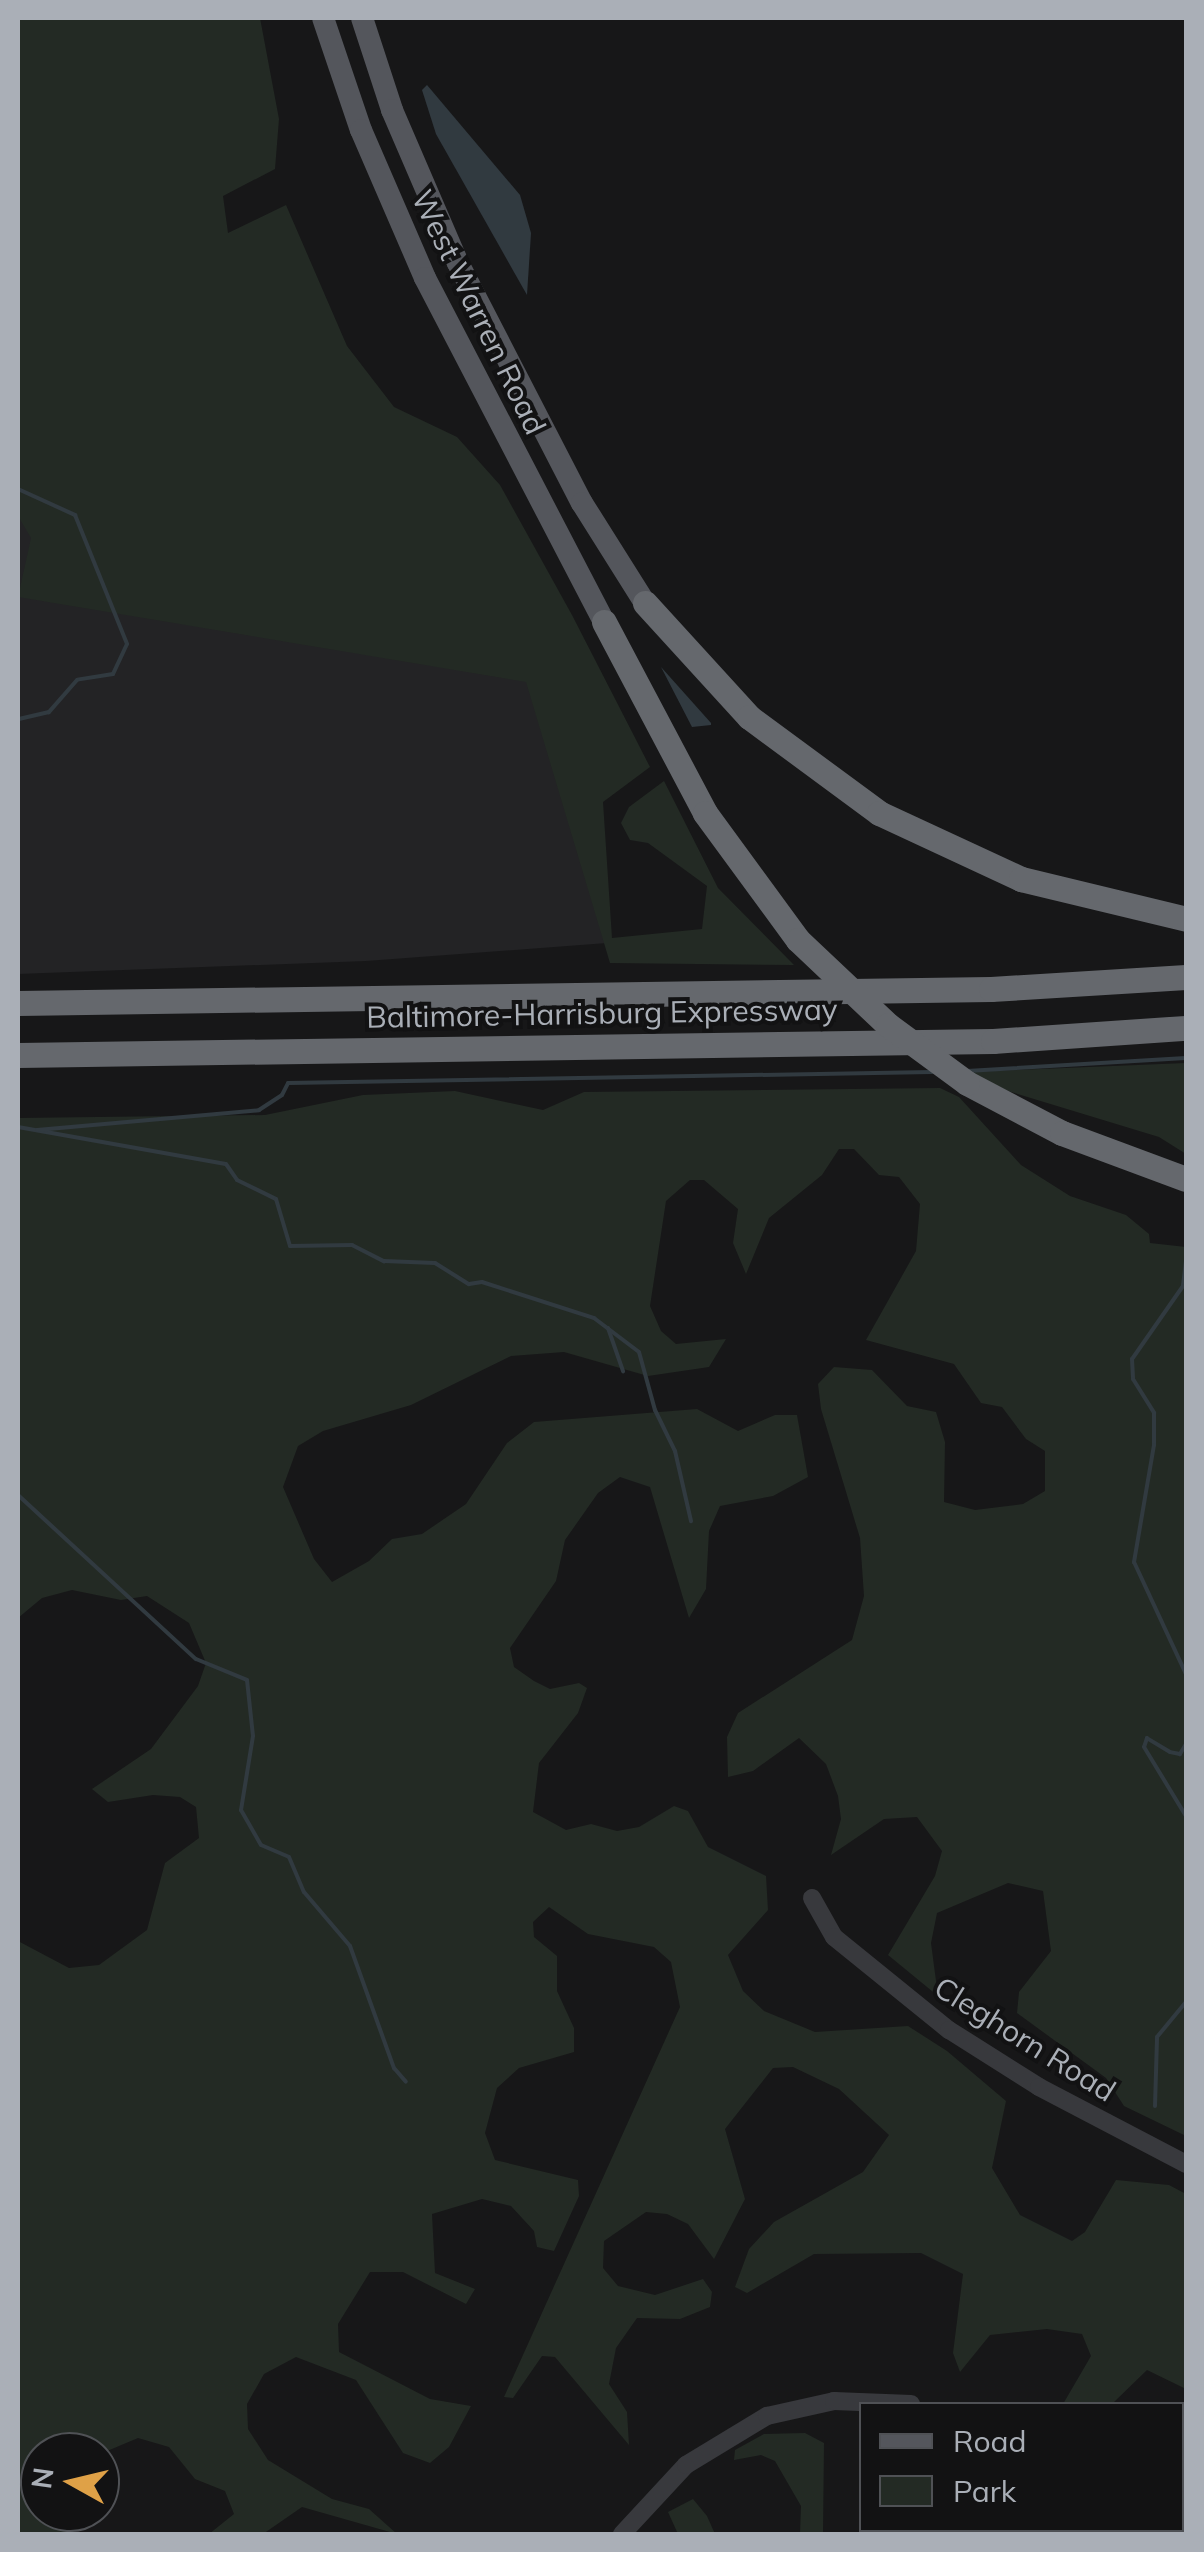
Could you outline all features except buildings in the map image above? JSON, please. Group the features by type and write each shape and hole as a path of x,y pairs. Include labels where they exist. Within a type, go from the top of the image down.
{"highway":[{"path":"645,603 749,717 878,812 1021,879 1186,919"},
{"path":"604,622 705,813 798,940 888,1025 967,1083 1062,1133 1186,1179"},
{"name":"Baltimore-Harrisburg Expressway","path":"18,1003 991,989 1186,977"},
{"name":"Baltimore-Harrisburg Expressway","path":"18,1054 993,1041 1186,1028"}],"main road":[{"name":"West Warren Road","path":"324,18 361,130 425,278 604,622"},
{"name":"West Warren Road","path":"362,18 392,110 458,263 582,503 645,603"}],"street":[{"name":"Cleghorn Road","path":"812,1898 834,1937 948,2030 1039,2087 1186,2164"},
{"path":"633,2531 686,2465 767,2416 834,2401 860,2402"}],"shaded area":[{"path":"427,85 520,195 531,233 527,295 436,134 422,90"},
{"path":"18,507 539,649 607,943 366,961 18,974"},
{"path":"661,667 711,723 711,725 692,727"}],"green space":[{"path":"18,18 260,18 279,119 275,169 223,196 228,233 286,205 347,346 394,407 457,437 500,485 572,615 650,767 603,802 612,938 702,929 707,886 648,843 630,840 621,823 629,807 664,781 718,888 794,965 610,963 526,682 18,597 31,538 18,516"},
{"path":"1186,1063 1186,1154 1159,1137 1008,1091 970,1072"},
{"path":"940,1088 959,1097 1021,1165 1070,1196 1126,1215 1149,1234 1150,1243 1186,1247 1186,2136 1124,2106 1106,2078 1017,2013 1019,1992 1051,1951 1043,1891 1008,1883 937,1913 931,1943 938,1996 888,1955 935,1876 942,1851 917,1817 884,1819 831,1855 841,1819 838,1796 826,1764 799,1738 753,1771 728,1777 727,1737 738,1713 852,1640 864,1596 860,1538 821,1409 818,1384 834,1367 872,1370 907,1406 936,1412 945,1442 944,1502 975,1510 1023,1504 1045,1491 1045,1451 1026,1439 1002,1407 981,1403 954,1364 866,1340 916,1251 920,1204 899,1177 879,1175 854,1149 839,1149 822,1175 769,1218 746,1274 733,1243 738,1209 704,1180 690,1180 666,1201 650,1306 661,1331 676,1344 726,1339 709,1367 648,1376 564,1352 511,1356 411,1405 323,1431 298,1446 283,1487 314,1559 332,1582 369,1561 392,1539 422,1534 466,1504 507,1443 534,1422 697,1409 738,1431 775,1415 797,1415 808,1477 773,1496 720,1506 709,1531 706,1589 689,1618 650,1487 620,1477 598,1493 565,1540 556,1581 510,1648 514,1667 534,1681 550,1689 579,1683 587,1688 578,1713 539,1763 533,1812 566,1830 591,1824 617,1831 639,1827 674,1806 688,1811 708,1847 766,1876 768,1910 728,1955 743,1991 764,2011 815,2032 908,2026 947,2051 1006,2101 992,2168 1020,2215 1072,2241 1085,2232 1116,2180 1169,2185 1186,2194 1186,2389 1147,2370 1114,2402 1064,2402 1091,2356 1082,2334 1047,2329 990,2335 960,2372 953,2353 963,2274 921,2253 814,2254 747,2293 735,2287 749,2249 774,2222 863,2172 889,2135 839,2089 793,2067 773,2068 725,2129 745,2199 714,2259 688,2224 667,2214 646,2212 604,2241 603,2268 618,2286 655,2295 703,2279 712,2292 710,2307 680,2319 637,2318 616,2348 609,2384 627,2412 629,2445 555,2357 542,2356 513,2398 504,2397 680,2007 671,1962 654,1947 588,1934 549,1907 533,1922 534,1937 557,1956 557,1991 574,2028 574,2052 519,2068 497,2088 485,2133 495,2160 578,2180 579,2196 554,2251 537,2247 534,2231 511,2206 482,2199 432,2214 435,2273 475,2289 466,2304 403,2272 370,2272 338,2324 339,2352 430,2399 471,2406 449,2447 430,2463 403,2453 356,2380 296,2357 264,2374 247,2404 248,2429 268,2460 332,2499 369,2509 397,2534 302,2507 263,2534 209,2534 234,2514 225,2491 195,2479 169,2447 138,2438 120,2446 120,2432 20,2432 20,2532 76,2534 18,2534 18,1941 69,1968 99,1965 147,1930 165,1863 199,1838 196,1807 180,1797 153,1795 108,1802 92,1789 151,1749 198,1686 206,1663 189,1623 147,1596 121,1600 72,1590 42,1598 18,1618 18,1118 265,1115 363,1095 455,1091 543,1110 584,1092"},
{"path":"805,2433 824,2443 823,2534 800,2534 801,2506 775,2461 761,2455 734,2460 735,2450 764,2434"},
{"path":"693,2499 715,2534 678,2534 668,2512"}],"waterway":[{"path":"18,489 75,515 127,644 113,674 77,680 49,712 18,719"},
{"path":"967,1071 1186,1058"},
{"path":"37,1130 259,1110 282,1095 288,1083 932,1072"},
{"path":"18,1127 226,1164 237,1180 276,1199 290,1246 352,1245 384,1261 435,1263 469,1284 482,1282 594,1318 639,1352 655,1410 675,1451 691,1521"},
{"path":"1186,1261 1183,1286 1132,1359 1133,1379 1154,1413 1154,1445 1134,1562 1186,1674"},
{"path":"608,1328 623,1371"},
{"path":"18,1495 196,1659 247,1680 253,1736 241,1810 261,1845 289,1857 304,1892 350,1946 394,2068 406,2082"},
{"path":"1186,1744 1180,1754 1147,1738 1144,1747 1186,1816"},
{"path":"1155,2106 1157,2037 1186,2002"}]}
